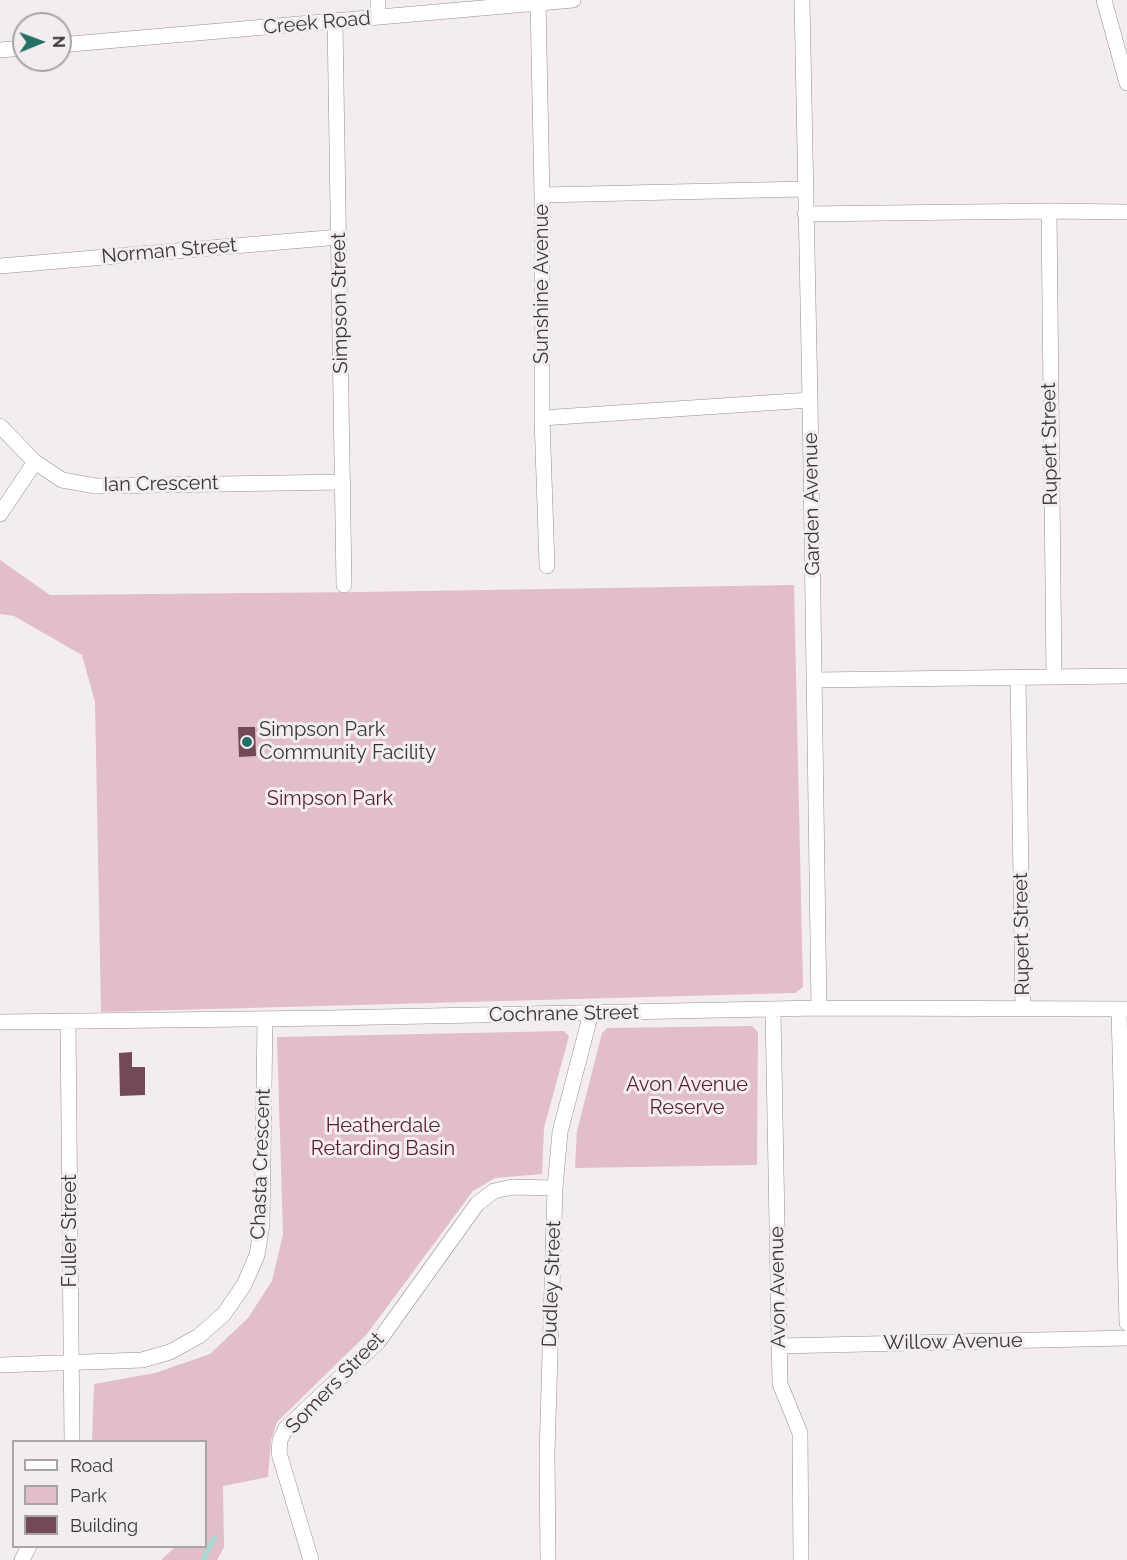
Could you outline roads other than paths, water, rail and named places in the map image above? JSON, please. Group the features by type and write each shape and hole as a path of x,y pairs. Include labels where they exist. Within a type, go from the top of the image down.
{"street":[{"path":"378,0 378,17"},
{"name":"Creek Road","path":"72,44 573,0"},
{"name":"Garden Avenue","path":"802,0 819,1008"},
{"path":"1104,0 1127,83"},
{"name":"Sunshine Avenue","path":"538,3 542,195 542,418 547,566"},
{"name":"Simpson Street","path":"335,21 344,585"},
{"path":"542,195 804,189"},
{"name":"Rupert Street","path":"1049,211 1053,677"},
{"path":"805,214 1127,212"},
{"name":"Norman Street","path":"0,266 339,237"},
{"path":"542,418 810,400"},
{"name":"Ian Crescent","path":"0,426 34,462 62,480 96,486 343,482"},
{"path":"0,514 34,462"},
{"path":"814,680 1127,676"},
{"name":"Rupert Street","path":"1018,678 1023,1009"},
{"name":"Cochrane Street","path":"0,1022 819,1008 1123,1009"},
{"path":"1123,1009 1127,1323"},
{"name":"Avon Avenue","path":"773,1010 780,1384 800,1433 801,1560"},
{"name":"Dudley Street","path":"548,1560 547,1454 555,1188 560,1132 591,1013"},
{"name":"Chasta Crescent","path":"0,1365 142,1360 170,1352 199,1336 224,1314 244,1285 257,1255 262,1224 265,1019"},
{"name":"Fuller Street","path":"68,1021 72,1440"},
{"name":"Somers Street","path":"311,1560 279,1453 280,1440 286,1428 378,1342 477,1204 494,1191 512,1187 555,1188"},
{"name":"Willow Avenue","path":"779,1346 1127,1338"}],"waterway":[{"path":"203,1560 215,1537"}],"place":[{"name":"Simpson Park Community Facility","path":"247,742"}],"park label":[{"name":"Simpson Park","path":"330,799"},
{"name":"Avon Avenue Reserve","path":"687,1096"},
{"name":"Heatherdale Retarding Basin","path":"383,1138"}]}
